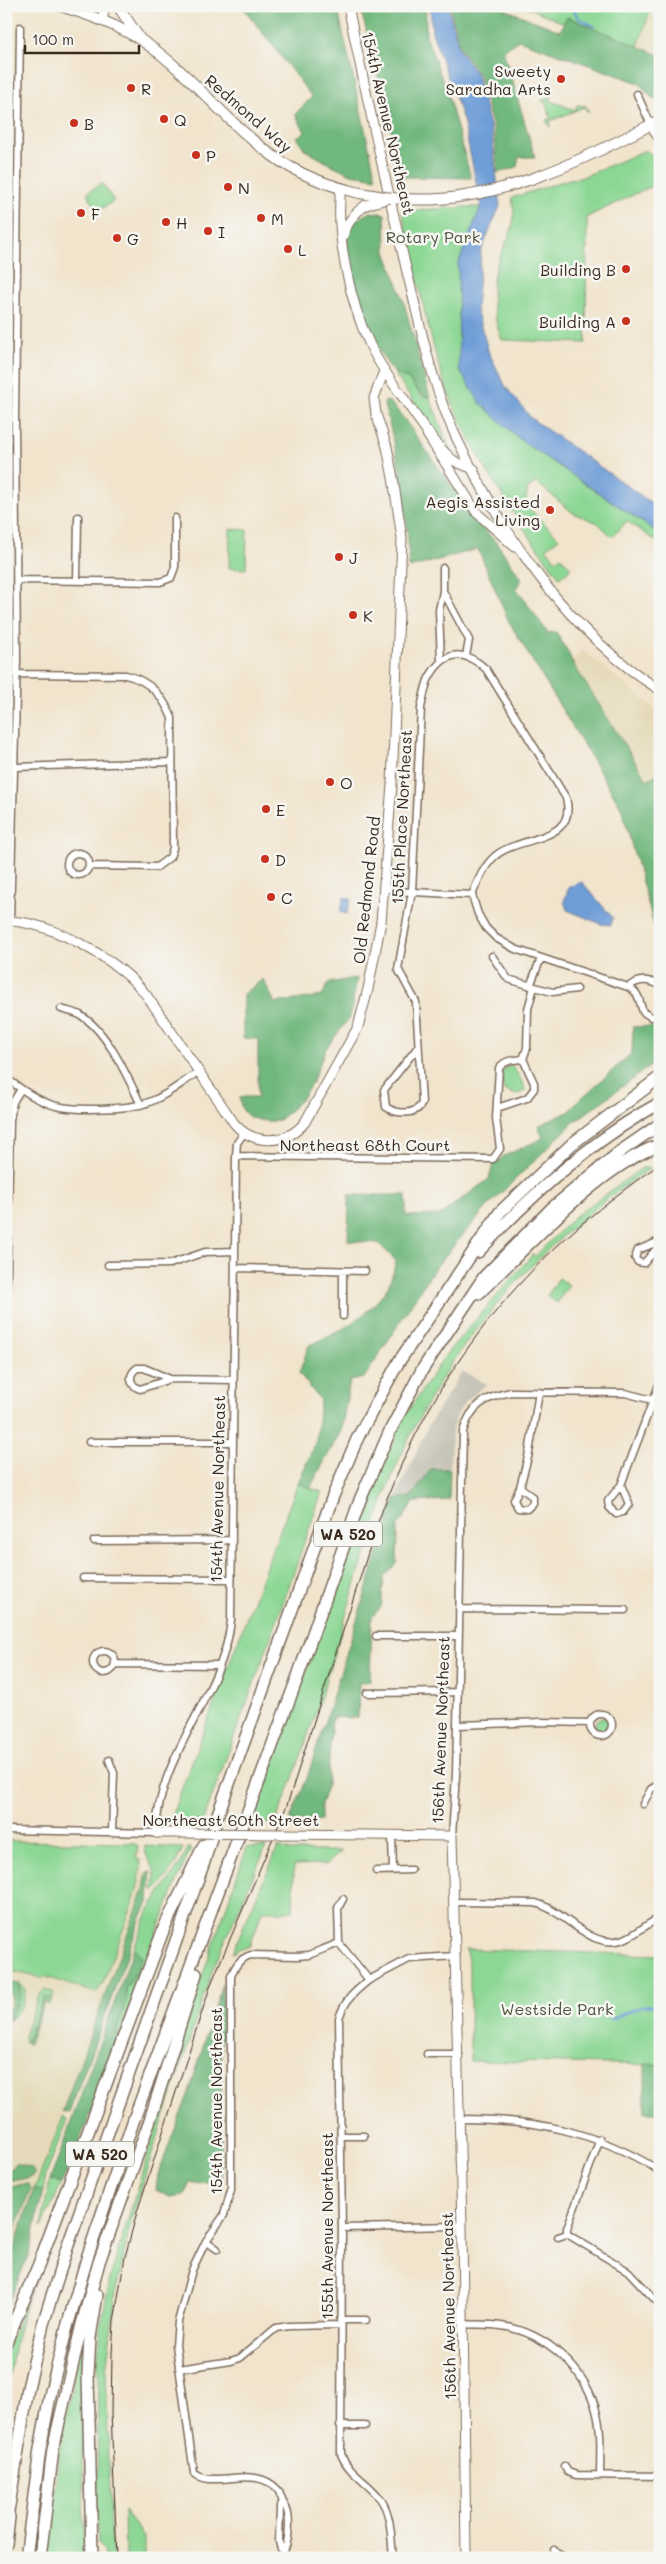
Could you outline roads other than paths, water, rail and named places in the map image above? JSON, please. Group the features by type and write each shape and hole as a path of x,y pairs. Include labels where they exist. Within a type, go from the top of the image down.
{"highway":[{"path":"456,1275 500,1212 522,1190 572,1144 660,1078"},
{"name":"WA 520","path":"6,2544 10,2500 28,2388 43,2324 67,2248 204,1862 218,1814 334,1496 358,1437 398,1363 456,1275 500,1228 537,1194 598,1144 660,1102"},
{"name":"WA 520","path":"26,2558 42,2440 51,2391 72,2309 134,2119 234,1850 360,1500 394,1422 422,1370 484,1277 551,1209 621,1151 660,1124"},
{"path":"460,1311 577,1200 619,1166 660,1145"},
{"path":"6,2342 39,2264 164,1928 218,1814"},
{"path":"40,2558 53,2449 99,2262 151,2117 234,1850"},
{"path":"92,2558 87,2416 89,2345 96,2299 122,2201"},
{"path":"6,2524 10,2500"}],"main road":[{"name":"Redmond Way","path":"60,6 102,21 141,40 175,68 272,156 294,169 341,188 360,193 413,200 477,195 543,175 655,122"},
{"path":"102,21 105,6"},
{"path":"118,6 141,40"},
{"name":"154th Avenue Northeast","path":"348,6 376,143 428,355 457,439 521,552"},
{"path":"655,122 660,140"},
{"path":"341,188 339,208 342,241 361,326 384,371 421,423 453,460 474,469"},
{"path":"342,241 346,225 356,212 366,205 391,198"},
{"name":"Old Redmond Road","path":"244,1133 267,1140 289,1136 301,1127 320,1098 360,1022 377,948 392,784 402,538 387,446 376,414 374,398 384,371"},
{"path":"421,423 433,447 478,513 521,552 570,615 603,648 660,690"},
{"path":"8,921 38,928 78,943 104,955 131,977 147,996 231,1119 244,1133"},
{"name":"Northeast 60th Street","path":"156,1833 452,1836"},
{"name":"156th Avenue Northeast","path":"452,1836 459,2054 466,2558"}],"street":[{"path":"8,921 17,674 16,407 20,27"},
{"path":"637,94 655,122"},
{"path":"78,517 78,581"},
{"path":"18,580 160,582 171,578 175,567 176,518"},
{"path":"443,568 444,591 439,610 441,662 455,656 466,656 474,658 486,669 566,798 568,806 567,820 561,827 552,833 496,855 480,874 472,895 478,914 486,928 496,938 516,949 635,990 640,999 643,1012 650,1016 660,1017"},
{"path":"444,591 469,640 466,656"},
{"name":"155th Place Northeast","path":"417,1048 384,1090 386,1106 393,1112 414,1112 422,1103 421,1070 417,1048 416,1002 398,969 412,892 421,708 429,678 441,662"},
{"path":"17,674 126,675 141,680 156,691 164,700 172,718 172,848 170,857 164,864 157,867 89,866"},
{"path":"15,767 171,762"},
{"path":"384,887 394,891 472,895"},
{"path":"492,956 508,979 552,992 577,988"},
{"path":"523,1059 502,1063 499,1068 497,1108 532,1095 534,1083 523,1059 528,1048 528,1009 532,987 541,958"},
{"path":"628,987 636,981 645,980 660,984"},
{"path":"61,1009 79,1014 91,1023 119,1062 141,1105"},
{"path":"6,1078 21,1089 56,1106 80,1108 141,1105 155,1100 199,1071"},
{"path":"6,1317 7,1162 11,1109 21,1089"},
{"name":"Northeast 68th Court","path":"236,1156 494,1158 500,1148 497,1108"},
{"name":"154th Avenue Northeast","path":"156,1833 156,1817 166,1779 219,1665 229,1633 236,1156 237,1143 244,1133"},
{"path":"660,1241 638,1250 634,1255 636,1260 641,1263 647,1261 660,1245"},
{"path":"108,1265 170,1264 205,1252 235,1251"},
{"path":"235,1268 365,1271"},
{"path":"343,1271 343,1316"},
{"path":"170,1379 140,1389 134,1386 130,1380 132,1373 140,1368 170,1379 233,1380"},
{"path":"620,1485 657,1401 660,1382"},
{"name":"156th Avenue Northeast","path":"452,1836 458,1725 462,1432 473,1409 494,1395 511,1392 539,1392"},
{"path":"520,1487 529,1453 539,1392 625,1393 657,1401"},
{"path":"89,1442 232,1442"},
{"path":"94,1541 230,1540"},
{"path":"82,1578 231,1578"},
{"path":"459,1609 625,1610"},
{"path":"376,1636 458,1636"},
{"path":"115,1664 219,1665"},
{"path":"367,1693 457,1692"},
{"path":"458,1725 542,1722 590,1723"},
{"path":"109,1760 114,1773 112,1833"},
{"path":"643,1804 651,1789 660,1784"},
{"name":"Northeast 60th Street","path":"8,1831 156,1833"},
{"path":"392,1835 393,1870"},
{"path":"376,1871 411,1870"},
{"path":"343,1899 338,1908 339,1942 368,1980"},
{"path":"455,1902 535,1903 547,1906 588,1936 608,1942 624,1939 649,1922 660,1918"},
{"name":"154th Avenue Northeast","path":"284,2555 279,2542 280,2506 283,2503 279,2491 266,2481 257,2478 202,2478 194,2473 176,2345 178,2322 192,2270 206,2241 224,2215 231,2190 231,1976 236,1964 242,1958 251,1956 310,1955 339,1942"},
{"name":"155th Avenue Northeast","path":"394,2558 385,2506 379,2497 345,2464 340,2454 342,2228 339,2018 343,2005 350,1995 368,1980 409,1959 456,1956"},
{"path":"427,2054 459,2054"},
{"path":"460,2118 500,2118 531,2122 600,2139 660,2171"},
{"path":"341,2136 364,2136"},
{"path":"567,2234 567,2228 600,2139"},
{"path":"342,2228 462,2226"},
{"path":"558,2237 567,2234 628,2271 660,2304"},
{"path":"206,2241 217,2250"},
{"path":"179,2369 240,2358 276,2328 366,2320"},
{"path":"463,2324 501,2326 520,2330 542,2341 565,2358 580,2375 597,2414 600,2440 600,2476"},
{"path":"340,2426 365,2426"},
{"path":"564,2466 568,2472 576,2475 660,2476"},
{"path":"554,2550 564,2558"}],"water":[{"path":"430,6 448,6 459,49 477,75 492,134 500,206 481,251 476,309 489,353 506,387 532,419 660,509 660,534 523,442 481,404 459,370 458,264 481,206 463,120 432,33"},
{"path":"582,882 613,918 611,925 601,924 567,910 564,901 569,887"},
{"path":"344,897 351,899 347,914 340,912"}],"waterway":[{"path":"572,6 578,18 594,26"},
{"path":"611,2019 642,2006 660,2005"}],"tram line":[{"path":"117,2558 111,2412 112,2354 114,2321 125,2257 137,2212 211,1984 287,1805 378,1522 401,1466 427,1413 456,1365 489,1320 526,1277 566,1238 611,1200 660,1164"}],"place":[{"name":"Sweety Saradha Arts","path":"561,79"},
{"name":"R","path":"131,88"},
{"name":"Q","path":"164,119"},
{"name":"B","path":"74,123"},
{"name":"P","path":"196,155"},
{"name":"N","path":"228,187"},
{"name":"F","path":"81,213"},
{"name":"M","path":"261,218"},
{"name":"H","path":"166,222"},
{"name":"I","path":"208,231"},
{"name":"G","path":"117,238"},
{"name":"L","path":"288,249"},
{"name":"Building B","path":"626,269"},
{"name":"Building A","path":"626,321"},
{"name":"Aegis Assisted Living","path":"550,510"},
{"name":"J","path":"339,557"},
{"name":"K","path":"353,615"},
{"name":"O","path":"330,782"},
{"name":"E","path":"266,809"},
{"name":"D","path":"265,859"},
{"name":"C","path":"271,897"}],"park label":[{"name":"Rotary Park","path":"433,236"},
{"name":"Westside Park","path":"557,2008"}]}
